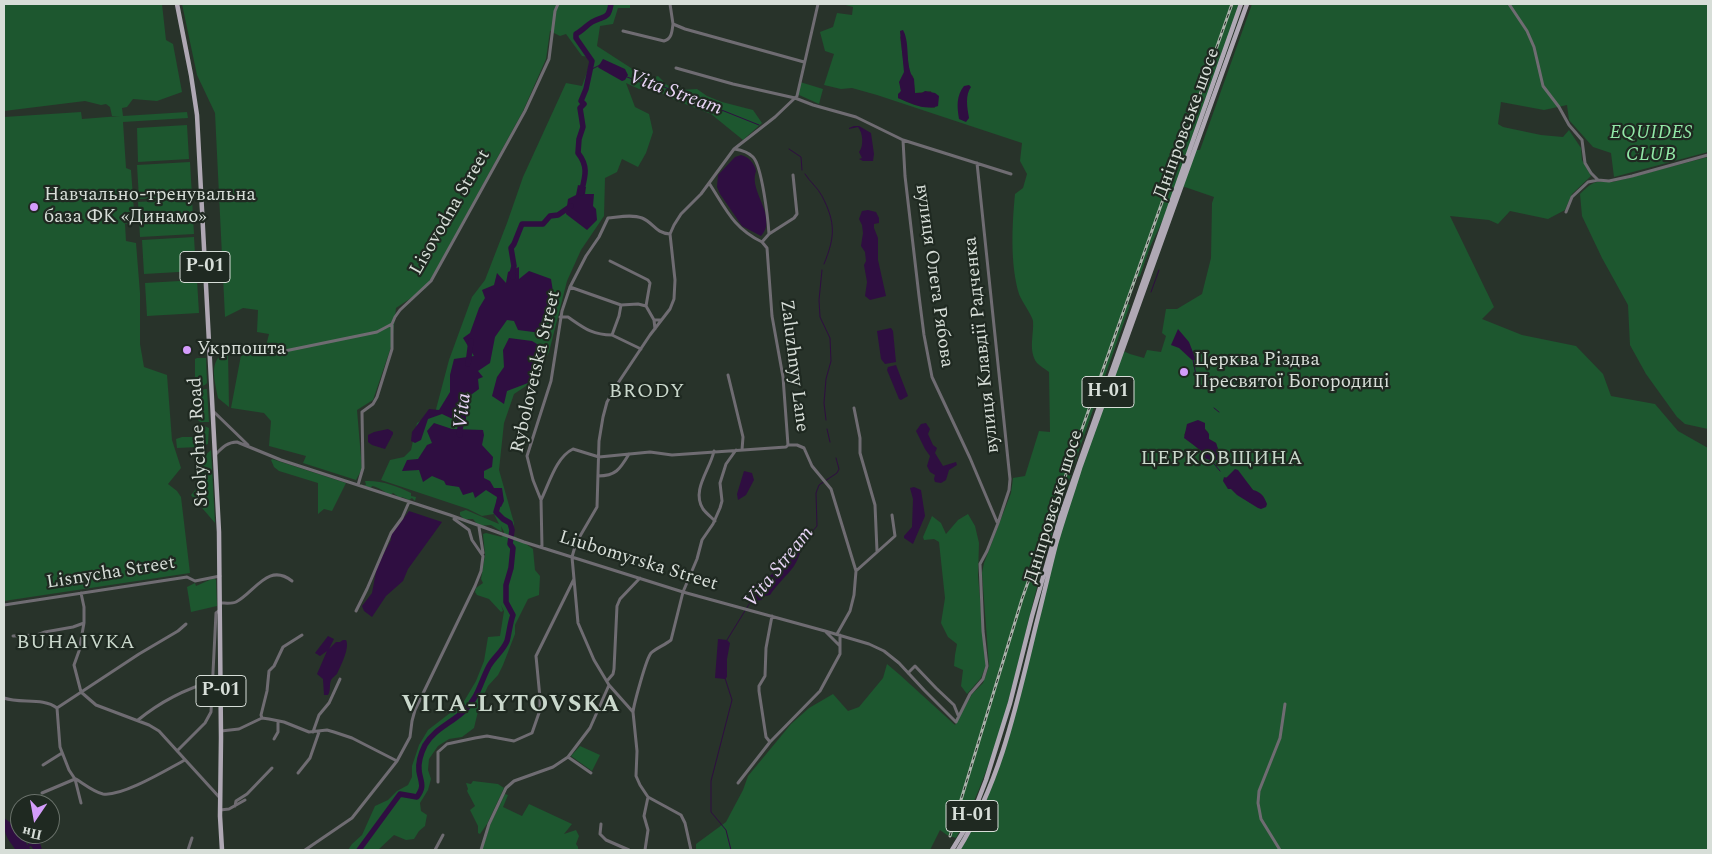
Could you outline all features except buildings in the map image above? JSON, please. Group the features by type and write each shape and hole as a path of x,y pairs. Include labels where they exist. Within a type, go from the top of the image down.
{"main road":[{"name":"Stolychne Road","path":"177,4 196,109 213,411 220,575 220,810 222,850"},
{"name":"Дніпровське шосе","path":"952,850 971,818 986,780 1004,722 1060,518 1241,4"},
{"name":"Дніпровське шосе","path":"958,850 977,817 1003,753 1014,718 1056,543 1071,496 1246,4"}],"street":[{"name":"Lisovodna Street","path":"392,324 400,310 431,281 525,111 549,59 555,11 558,4"},
{"path":"623,31 664,41 668,40 671,36 673,24 670,4"},
{"path":"633,712 609,685 594,660 580,630 572,556 576,543 597,507 598,441 607,402 670,308 675,291 670,234 674,225 681,214 710,183 734,149 775,117 798,94 818,4"},
{"path":"1509,4 1527,31 1534,47 1543,86 1560,107 1568,125 1582,140 1585,163 1598,180"},
{"path":"673,24 804,62"},
{"path":"676,68 733,84 795,98 856,117 903,140 1011,174"},
{"name":"вулиця Олега Рябова","path":"903,140 905,176 919,296 925,343 932,377 998,522"},
{"path":"734,149 748,153 757,163 769,234"},
{"path":"1566,212 1572,197 1588,182 1598,180 1609,181 1632,176 1708,155"},
{"name":"вулиця Клавдії Радченка","path":"958,715 970,694 983,679 987,666 983,631 980,564 998,522 1009,490 1010,479 977,163"},
{"path":"710,183 738,227 751,237 762,242 769,234 794,218 797,214 793,175"},
{"name":"Rybolovetska Street","path":"542,547 541,500 533,480 527,456 551,381 560,317 570,287 608,218 642,218 657,231 670,234"},
{"name":"Zaluzhnyy Lane","path":"599,457 650,452 672,455 786,447 788,445 784,377 772,316 767,248 762,242"},
{"path":"610,261 648,280 650,283 646,306 654,320 655,329"},
{"path":"570,287 621,305 638,304 646,306"},
{"path":"612,335 621,305"},
{"path":"560,317 568,317 578,325 594,333 612,335 641,349"},
{"path":"654,320 661,320"},
{"path":"210,356 228,349 268,354 275,353 377,332 392,324 392,349 376,397 373,404 362,412 364,468 358,486"},
{"path":"728,376 743,436 742,450"},
{"path":"854,408 860,438 860,453 875,506 877,551"},
{"path":"213,411 248,446"},
{"path":"215,455 226,444 231,442 248,446 281,460 479,526 483,556 478,582 415,710 410,737 397,761 352,818 305,850"},
{"path":"738,783 770,742 820,690 840,654 839,635 850,611 854,595 856,571 831,489 812,466 804,448 797,445 788,445"},
{"path":"541,500 560,460 567,452 573,449 580,450 591,456 599,457"},
{"path":"691,850 685,823 680,815 648,797 636,776 637,751 633,712 650,654 672,640 682,592 697,559 702,540 715,521 722,501 720,483 726,464 736,450"},
{"path":"714,451 699,490 699,499 703,509 715,521"},
{"path":"598,476 608,476 614,473 624,463 629,454"},
{"path":"356,611 368,589 391,533 402,518 409,502"},
{"path":"450,515 469,530 472,540 483,556"},
{"path":"856,571 895,536 892,515"},
{"name":"Liubomyrska Street","path":"479,526 682,592 839,635 884,651 899,663 956,722 958,715"},
{"path":"220,603 235,603 266,577 278,574 286,576 292,581"},
{"name":"Lisnycha Street","path":"4,605 187,576 195,581 220,575"},
{"path":"438,782 438,752 447,744 486,736 514,740 532,733 540,710 536,656 574,578"},
{"path":"607,681 613,674 614,669 617,606 620,599 640,578"},
{"path":"81,593 84,607 84,623 80,651 74,666 82,692 96,705 149,724 159,731 220,798"},
{"path":"177,751 204,723 211,712 216,613 220,610"},
{"path":"770,742 766,737 759,686 765,676 766,648 772,616"},
{"path":"13,636 37,635 84,623"},
{"path":"57,708 139,654 178,631 186,624"},
{"path":"825,631 839,646"},
{"path":"262,718 269,671 274,666 283,647 302,635"},
{"path":"908,673 915,666 954,704 958,715"},
{"path":"313,732 319,715 329,703 340,679"},
{"path":"138,720 175,695 213,681"},
{"path":"481,850 489,824 506,788 514,782 553,767 568,757 590,728 609,685"},
{"path":"4,698 44,703 54,705 57,708"},
{"path":"1280,850 1261,819 1258,803 1259,791 1280,738 1285,704"},
{"path":"57,708 59,741 62,753 75,779 81,803"},
{"path":"221,731 239,729 262,718 278,721 309,732 326,730 352,738 397,761"},
{"path":"274,739 278,732 278,721"},
{"path":"298,773 310,758 319,732"},
{"path":"42,765 62,753"},
{"path":"568,757 591,773"},
{"path":"75,779 98,792 108,794 135,786 185,760"},
{"path":"235,806 236,802 272,768"},
{"path":"42,793 75,779"},
{"path":"646,850 648,837 644,816 648,797"},
{"path":"220,810 229,809 245,800"},
{"path":"601,824 600,834 606,840 629,850"},
{"path":"435,850 443,836"},
{"path":"188,850 192,838"}],"green space":[{"path":"4,4 162,4 166,40 173,44 182,92 157,101 133,99 127,107 122,108 123,116 187,112 188,118 123,122 126,168 131,170 134,211 125,214 125,222 134,222 125,224 126,241 136,243 140,293 140,344 144,367 167,375 172,440 181,468 168,484 181,497 190,573 4,601 4,117 81,112 82,119 120,116 112,116 110,107 106,104 101,105 85,101 4,111"},
{"path":"182,4 630,4 630,8 618,8 613,24 600,26 597,46 631,68 644,81 658,76 667,85 681,90 697,89 707,96 722,102 753,110 762,123 743,140 711,114 675,100 650,87 639,89 626,83 635,107 649,114 653,132 646,153 638,167 622,159 617,172 605,178 604,216 581,250 567,281 549,352 529,384 514,394 504,423 499,470 514,523 513,535 533,549 535,570 540,576 539,595 528,599 515,625 515,634 503,665 498,675 488,686 480,703 474,728 462,737 449,739 438,746 429,759 428,770 431,779 428,790 420,803 421,811 427,815 425,826 414,839 406,840 394,835 378,850 348,850 362,835 375,806 388,800 397,791 408,785 412,777 412,766 419,745 428,730 463,703 476,681 484,661 488,637 500,636 504,611 501,605 503,611 501,612 489,599 477,595 475,592 476,588 483,583 481,579 485,555 483,534 502,537 504,532 501,526 502,532 491,525 477,524 473,519 464,519 460,512 466,510 499,524 494,514 482,516 468,509 381,480 390,460 404,457 411,450 417,423 435,413 449,360 472,297 485,280 523,177 566,83 582,86 591,61 589,57 582,56 566,34 560,36 550,31 546,59 523,111 426,288 396,308 392,344 373,400 357,410 362,469 356,480 303,463 306,456 269,446 271,421 264,413 231,408 242,350 264,354 269,334 257,332 258,310 243,308 225,317 215,113 197,75"},
{"path":"842,4 1241,4 1167,211 1150,247 1140,276 1137,277 1128,304 1130,305 1061,505 996,741 972,807 956,838 940,830 930,850 696,850 696,844 726,822 743,790 748,776 791,724 809,708 833,694 848,711 859,707 883,678 887,664 955,725 972,694 983,683 989,666 982,573 984,563 1011,493 1013,478 1025,476 1039,431 1050,432 1049,372 1037,363 1034,358 1032,348 1033,321 1019,294 1014,270 1013,231 1015,194 1023,188 1027,174 1020,161 1022,143 877,95 852,88 841,89 824,85 834,54 825,51 820,32 833,27 837,13 852,15 853,7","holes":["904,33 910,74 913,76 915,93 931,91 935,108 915,105 898,98 901,91 900,82 905,72 900,37"]},
{"name":"EQUIDES CLUB","path":"1252,4 1708,4 1708,152 1614,177 1611,153 1593,147 1569,120 1567,105 1544,110 1501,102 1498,124 1503,127 1541,135 1563,137 1569,130 1581,148 1582,160 1591,176 1572,194 1565,210 1548,219 1510,211 1498,224 1489,220 1450,216 1494,307 1482,319 1522,335 1576,346 1603,374 1611,396 1655,404 1678,431 1708,448 1708,850 958,850 977,817 1003,753 1056,543 1080,468 1123,351 1144,358 1147,350 1161,352 1166,336 1162,333 1166,309 1177,309 1202,294 1211,258 1212,203 1214,197 1182,186 1195,150 1200,150","holes":["1205,429 1208,432 1209,439 1216,443 1219,452 1215,461 1197,448 1184,435 1186,431","1225,477 1240,479 1249,485 1253,490 1250,503 1233,489"]},
{"path":"800,82 823,89 819,104 797,94"},
{"path":"187,125 189,159 138,162 137,128"},
{"path":"1708,157 1708,429 1685,424 1677,417 1646,374 1630,345 1628,305 1602,258 1582,216 1580,194 1595,183 1613,182"},
{"path":"190,162 192,196 139,199 137,165"},
{"path":"192,199 194,234 140,237 138,202"},
{"path":"194,237 196,271 144,274 142,240"},
{"path":"197,280 199,313 147,316 145,283"},
{"path":"228,352 229,407 218,398 214,378 217,359"},
{"path":"206,358 207,383 198,387 195,383 195,359"},
{"path":"207,389 209,422 200,422 198,420 196,392 197,390"},
{"path":"200,426 209,428 208,444 198,447 177,448 176,439 198,437"},
{"path":"211,450 215,523 191,495 200,484 201,466 204,458"},
{"path":"272,459 346,483 332,511 324,509 318,514 318,483 279,471 274,467"},
{"path":"365,481 383,483 400,488 411,493 411,496 416,497 415,501 412,498 409,500 400,498 393,493 390,495 377,487 372,486 371,488 363,485 366,485"},
{"path":"968,514 975,526 979,543 978,576 986,665 981,678 967,694 961,686 963,670 954,666 957,644 948,637 941,623 945,598 939,542 934,539 924,540 923,537 932,516 941,523 946,534 958,520"},
{"path":"214,578 216,580 217,606 191,612 187,587 195,583 196,586"},
{"path":"580,746 600,755 592,771 571,756"},
{"path":"473,781 498,784 504,788 487,824 480,834 470,810 475,806 467,791 466,783 471,784"},
{"path":"505,794 508,795 503,807 522,816 529,804 572,824 564,834 576,830 579,836 576,844 578,850 482,850 490,825"}],"water":[{"path":"903,30 907,42 909,68 914,79 915,93 925,91 935,93 939,96 938,106 923,107 898,98 898,94 901,91 899,82 904,72 900,31"},
{"path":"603,59 625,69 628,75 625,80 622,81 599,68"},
{"path":"969,85 971,87 967,101 969,118 966,122 959,119 958,102 961,90 964,86"},
{"path":"859,126 871,133 873,161 859,159 862,158 859,152 862,146 862,136 858,127 849,129"},
{"path":"741,155 751,161 756,171 756,187 767,221 766,229 761,236 742,226 717,187 718,175 735,157"},
{"path":"578,185 586,187 585,194 594,194 593,206 596,209 597,220 587,230 566,214 568,199 576,195"},
{"path":"862,211 876,212 879,218 879,223 874,224 874,228 878,238 878,260 886,296 870,300 865,296 867,282 864,265 866,261 865,252 861,246 863,233 859,219"},
{"path":"519,267 519,279 529,271 551,279 554,298 549,302 551,317 542,319 541,327 549,329 549,334 518,330 514,321 507,320 495,337 490,363 478,371 483,377 478,379 479,389 468,397 469,406 466,409 466,423 442,414 428,419 421,440 415,443 411,441 412,432 429,409 439,410 450,392 450,375 454,359 474,356 463,338 470,333 479,308 485,298 482,290 494,285 497,273 506,283 508,272"},
{"path":"891,328 893,331 896,362 885,364 881,359 877,331"},
{"path":"1178,329 1189,342 1196,360 1192,360 1179,348 1171,345"},
{"path":"509,338 532,341 547,350 528,383 507,391 504,404 492,396 497,377 504,367 503,350"},
{"path":"896,365 908,396 901,400 887,370 888,367"},
{"path":"1198,420 1205,423 1209,439 1216,443 1219,452 1218,459 1215,461 1206,459 1203,452 1184,438 1187,424"},
{"path":"434,423 452,429 483,430 482,445 493,457 492,467 484,471 484,478 490,481 494,488 502,488 504,501 501,507 496,505 497,497 486,490 475,498 473,492 463,495 459,487 446,485 444,481 432,476 423,482 419,470 402,471 407,460 418,459 427,445 432,443 427,431"},
{"path":"926,423 930,429 928,434 933,445 937,448 935,453 943,466 956,462 957,465 949,470 946,480 941,483 935,482 935,475 930,472 927,466 930,456 916,431 921,424"},
{"path":"388,429 393,434 385,449 368,442 368,435"},
{"path":"1235,469 1238,470 1253,490 1262,495 1267,504 1266,507 1258,508 1231,489 1228,489 1223,481 1224,477 1226,478"},
{"path":"744,471 752,473 754,480 746,495 738,500 737,494"},
{"path":"914,487 921,490 925,516 913,544 904,536 912,527 913,499 910,488"},
{"path":"409,511 442,522 408,569 403,581 386,596 372,617 364,611 362,606 372,593 377,566 391,540 391,535"},
{"path":"795,544 802,547 797,561 791,570 770,595 761,597 762,600 751,601 749,597 755,586 773,573 787,551 792,550"},
{"path":"328,636 334,639 329,649 336,642 343,640 346,640 347,647 337,674 331,680 329,693 324,695 323,679 317,674 327,651 320,656 315,653"},
{"path":"718,639 727,640 730,643 727,659 727,677 725,679 715,678"},
{"path":"4,818 10,822 10,842 6,835"},
{"path":"12,844 40,844 42,850 34,850 31,846 29,847 31,850 16,850"}],"waterway":[{"name":"Vita","path":"581,193 585,168 578,153 579,139 583,127 580,108 584,104 581,101 586,89 592,61 576,38 576,34 592,22 605,17 611,4"},
{"name":"Vita Stream","path":"592,69 600,65"},
{"name":"Vita Stream","path":"627,77 640,82 654,83 759,125"},
{"name":"Vita Stream","path":"789,149 801,157 802,170"},
{"name":"Vita Stream","path":"805,174 822,196 832,222 832,238 824,264"},
{"name":"Vita","path":"513,277 514,266 511,248 522,224 543,224 550,216 558,215 571,206"},
{"name":"Vita Stream","path":"822,270 819,300 820,317 830,338 831,361 826,379 824,403 826,420"},
{"path":"1151,292 1159,270"},
{"name":"Vita","path":"468,364 471,341"},
{"path":"1193,360 1198,385"},
{"path":"1214,408 1219,412"},
{"name":"Vita","path":"460,435 463,416"},
{"name":"Vita Stream","path":"827,429 830,442"},
{"name":"Vita Stream","path":"800,546 817,526 816,493 819,485 837,473 839,469 836,458"},
{"path":"1210,459 1220,471"},
{"name":"Vita","path":"359,850 400,794 417,797 422,787 419,765 425,745 438,730 460,715 469,705 476,695 489,666 507,641 513,615 506,602 506,585 511,568 513,548 510,544 512,530 510,523 496,512 500,498"},
{"name":"Vita Stream","path":"727,640 751,601"},
{"name":"Vita Stream","path":"725,678 732,700 711,781 711,812 726,830 731,850"}],"railway":[{"path":"950,836 1022,599 1232,4"}],"place":[{"name":"Навчально-тренувальна база ФК «Динамо»","path":"34,207"},
{"name":"Укрпошта","path":"187,350"},
{"name":"Церква Різдва Пресвятої Богородиці","path":"1184,372"}],"district":[{"name":"BRODY","path":"647,393"},
{"name":"ЦЕРКОВЩИНА","path":"1222,460"},
{"name":"BUHAIVKA","path":"76,644"},
{"name":"VITA-LYTOVSKA","path":"511,706"}]}
